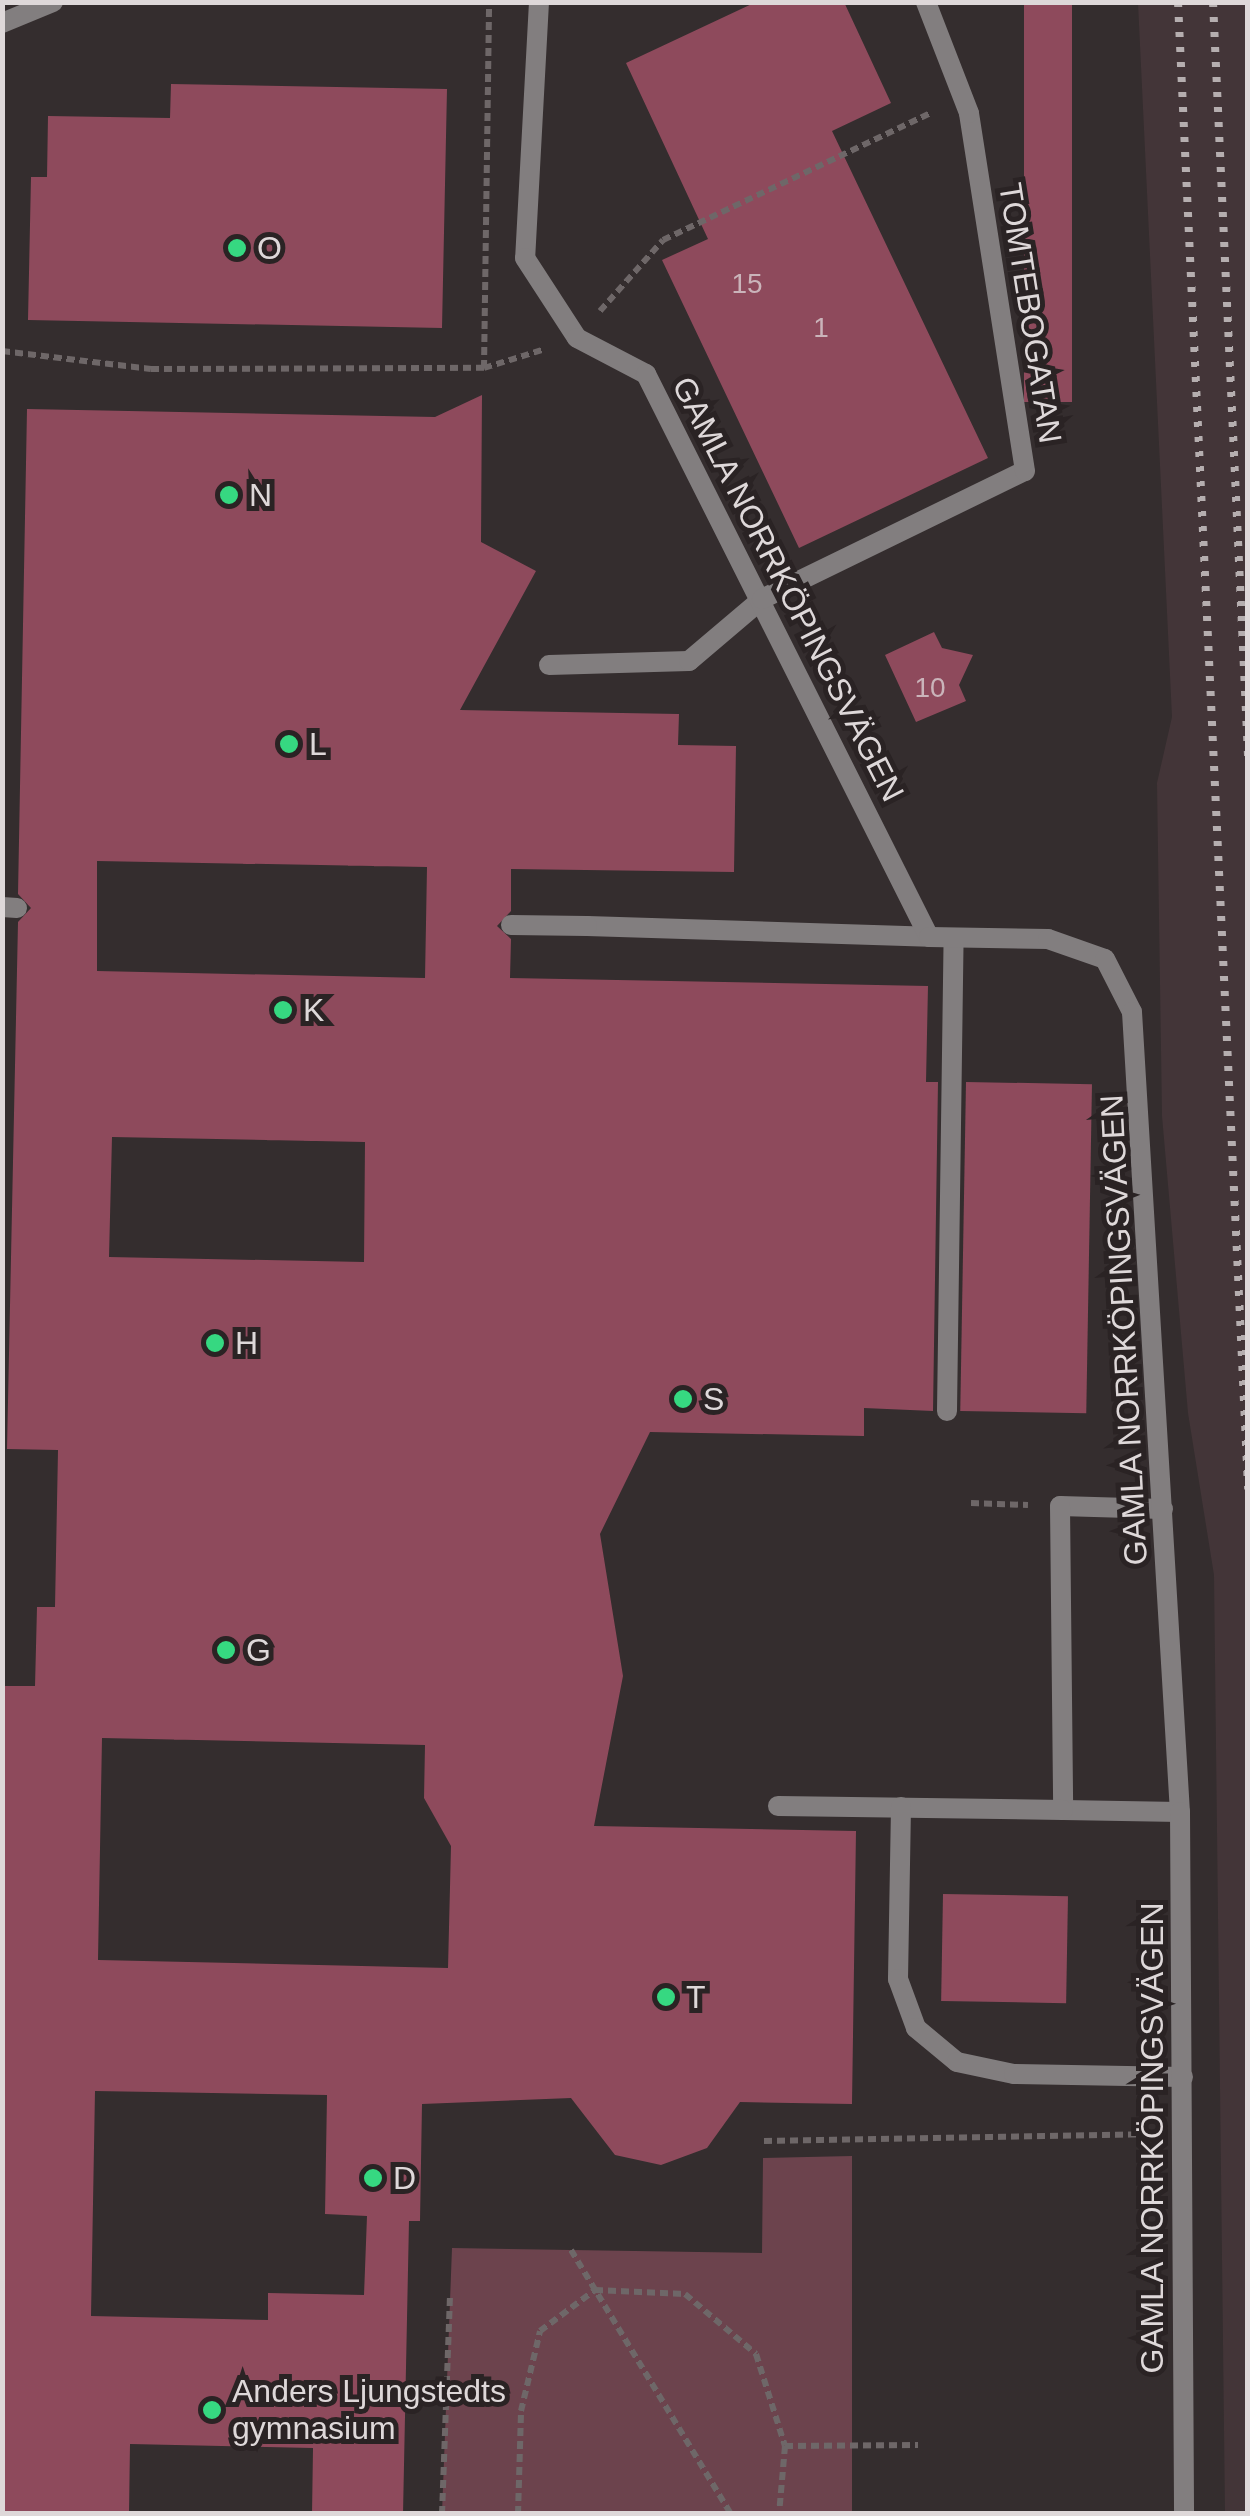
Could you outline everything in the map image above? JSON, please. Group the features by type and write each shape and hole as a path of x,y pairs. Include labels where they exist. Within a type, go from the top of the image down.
{"street":[{"path":"2,23 6,2"},
{"path":"2,23 53,2"},
{"name":"GAMLA NORRKÖPINGSVÄGEN","path":"539,2 525,258 577,338 646,374 762,598 929,937 1048,940 1104,959 1132,1012 1180,1812 1184,2514"},
{"name":"TOMTEBOGATAN","path":"762,598 1025,471 969,113 926,2"},
{"path":"549,666 689,661 762,598"},
{"path":"511,925 929,937"},
{"path":"947,1410 954,938"},
{"path":"1063,1810 1060,1506 1163,1509"},
{"path":"778,1806 1180,1812"},
{"path":"901,1807 898,1979 916,2028 957,2062 1014,2074 1183,2077"}],"path":[{"path":"484,368 488,2"},
{"path":"971,1503 1060,1506"},
{"path":"764,2140 1182,2133"},
{"path":"571,2250 730,2514"},
{"path":"518,2514 521,2411 540,2330 595,2290 684,2294 756,2354 785,2446 779,2514"},
{"path":"442,2514 450,2297"},
{"path":"785,2446 918,2444"}],"shaded area":[{"path":"1138,3 1248,3 1247,2514 1225,2513 1214,1575 1188,1413 1162,1116 1157,783 1172,717"},
{"path":"852,2156 852,2513 442,2513 452,2248 762,2253 763,2158"}],"building":[{"path":"756,2 844,2 891,103 832,131 988,458 799,548 662,260 708,239 626,63"},
{"path":"1024,2 1072,2 1072,402 1024,402"},
{"name":"O","path":"171,84 447,89 442,328 28,320 31,177 47,177 48,116 170,118"},
{"path":"482,395 481,542 536,571 460,710 679,714 678,745 736,746 734,872 511,869 511,911 497,926 511,939 510,978 928,986 926,1082 938,1082 933,1411 864,1408 864,1436 650,1432 600,1534 623,1676 594,1826 856,1831 852,2104 740,2102 707,2148 661,2165 615,2155 571,2098 422,2104 420,2221 409,2221 403,2514 312,2514 313,2448 130,2444 129,2514 2,2514 5,1686 35,1686 37,1607 55,1607 58,1450 7,1449 18,922 31,908 18,894 27,409 435,417","holes":["97,861 427,867 425,978 97,971","112,1137 365,1142 364,1262 109,1257","102,1738 425,1745 424,1798 451,1846 448,1968 98,1960","95,2091 327,2095 325,2214 367,2216 364,2295 268,2293 268,2320 91,2316"]},
{"path":"934,632 942,648 973,655 959,685 966,701 916,722 885,655"},
{"path":"966,1082 1092,1084 1086,1413 960,1411"},
{"path":"943,1894 1068,1896 1066,2003 941,2001"}],"railway":[{"path":"1178,2 1248,1489"},
{"path":"1213,2 1248,756"}],"place":[{"name":"O","path":"237,248"},
{"name":"N","path":"229,495"},
{"name":"L","path":"289,744"},
{"name":"K","path":"283,1010"},
{"name":"H","path":"215,1343"},
{"name":"S","path":"683,1399"},
{"name":"G","path":"226,1650"},
{"name":"T","path":"666,1997"},
{"name":"D","path":"373,2178"},
{"name":"Anders Ljungstedts gymnasium","path":"212,2410"}]}
